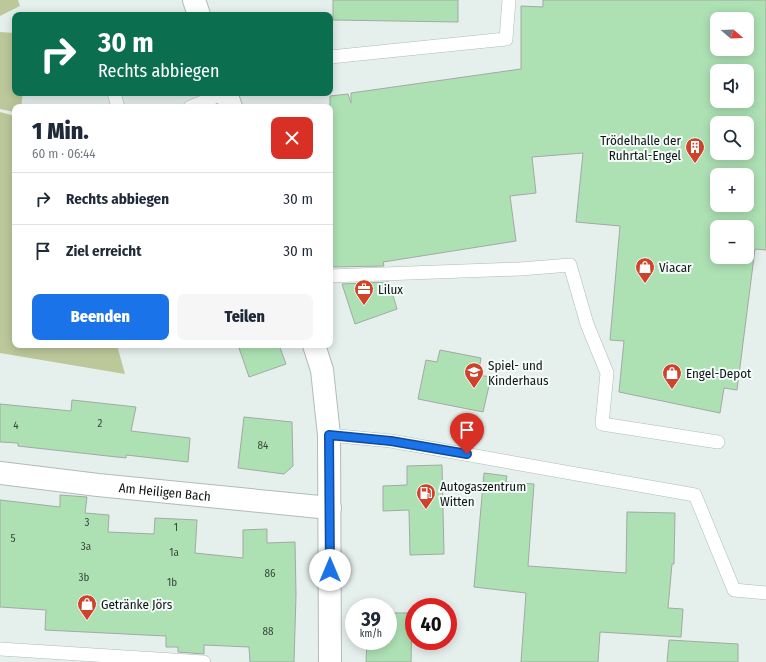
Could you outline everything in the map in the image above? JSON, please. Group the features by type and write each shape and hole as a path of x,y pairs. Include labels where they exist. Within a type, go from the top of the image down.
{"street":[{"path":"315,348 322,370 329,435 330,662"},
{"name":"Am Heiligen Bach","path":"0,473 98,485 330,508"}],"lane":[{"path":"333,57 506,39 509,0"},
{"path":"198,104 218,96"},
{"path":"333,276 520,269 570,265 587,324 607,373 602,424 718,442"},
{"path":"329,435 391,441 695,495 734,590 766,593"},
{"path":"0,649 204,662"}],"green space":[{"path":"0,0 18,0 20,6 0,16"},
{"path":"0,32 12,33 12,96 23,96 21,104 12,104 12,111 0,109"},
{"path":"0,112 12,115 12,348 118,348 125,374 0,353"}],"building":[{"path":"333,0 458,0 458,22 333,20"},
{"path":"543,0 766,0 766,250 755,249 754,257 754,220 710,220 710,264 753,264 737,390 724,388 720,413 619,392 624,341 610,340 620,226 576,222 583,153 532,157 536,193 510,196 516,241 383,262 384,266 333,267 333,104 330,104 330,96 348,94 351,103 351,93 521,69 521,6 543,7"},
{"path":"389,282 397,309 355,324 342,284"},
{"path":"239,348 280,348 286,364 249,377"},
{"path":"440,350 481,358 478,375 491,377 483,412 418,399 426,360 437,362"},
{"path":"72,400 136,407 131,431 190,438 188,462 126,455 126,458 18,446 18,443 0,442 0,404 71,411"},
{"path":"244,417 292,422 293,466 284,474 238,468"},
{"name":"Autogaszentrum Witten","path":"442,465 444,554 410,555 409,510 383,511 383,486 407,485 407,466"},
{"path":"484,473 507,476 506,482 534,484 528,566 626,573 627,512 675,513 674,564 672,564 668,608 683,609 681,637 600,632 598,662 521,662 526,593 474,587"},
{"path":"60,495 87,497 85,513 109,515 108,532 154,534 155,518 197,520 195,553 243,558 243,530 267,529 267,543 295,542 296,595 294,662 250,662 249,647 204,645 204,654 178,652 178,647 166,647 166,636 45,630 46,610 0,607 0,500 60,507"},
{"path":"397,613 405,613 405,650 411,650 411,662 366,662 367,650 397,650"},
{"path":"669,640 738,644 738,662 667,662"}],"place":[{"name":"Trödelhalle der Ruhrtal-Engel","path":"695,164"},
{"name":"Viacar","path":"645,284"},
{"name":"Lilux","path":"364,306"},
{"name":"Spiel- und Kinderhaus","path":"474,389"},
{"name":"Engel-Depot","path":"672,390"},
{"name":"Autogaszentrum Witten","path":"426,510"},
{"name":"Getränke Jörs","path":"87,621"}],"route":[{"path":"330,570 329,435 391,441 467,454"}]}
